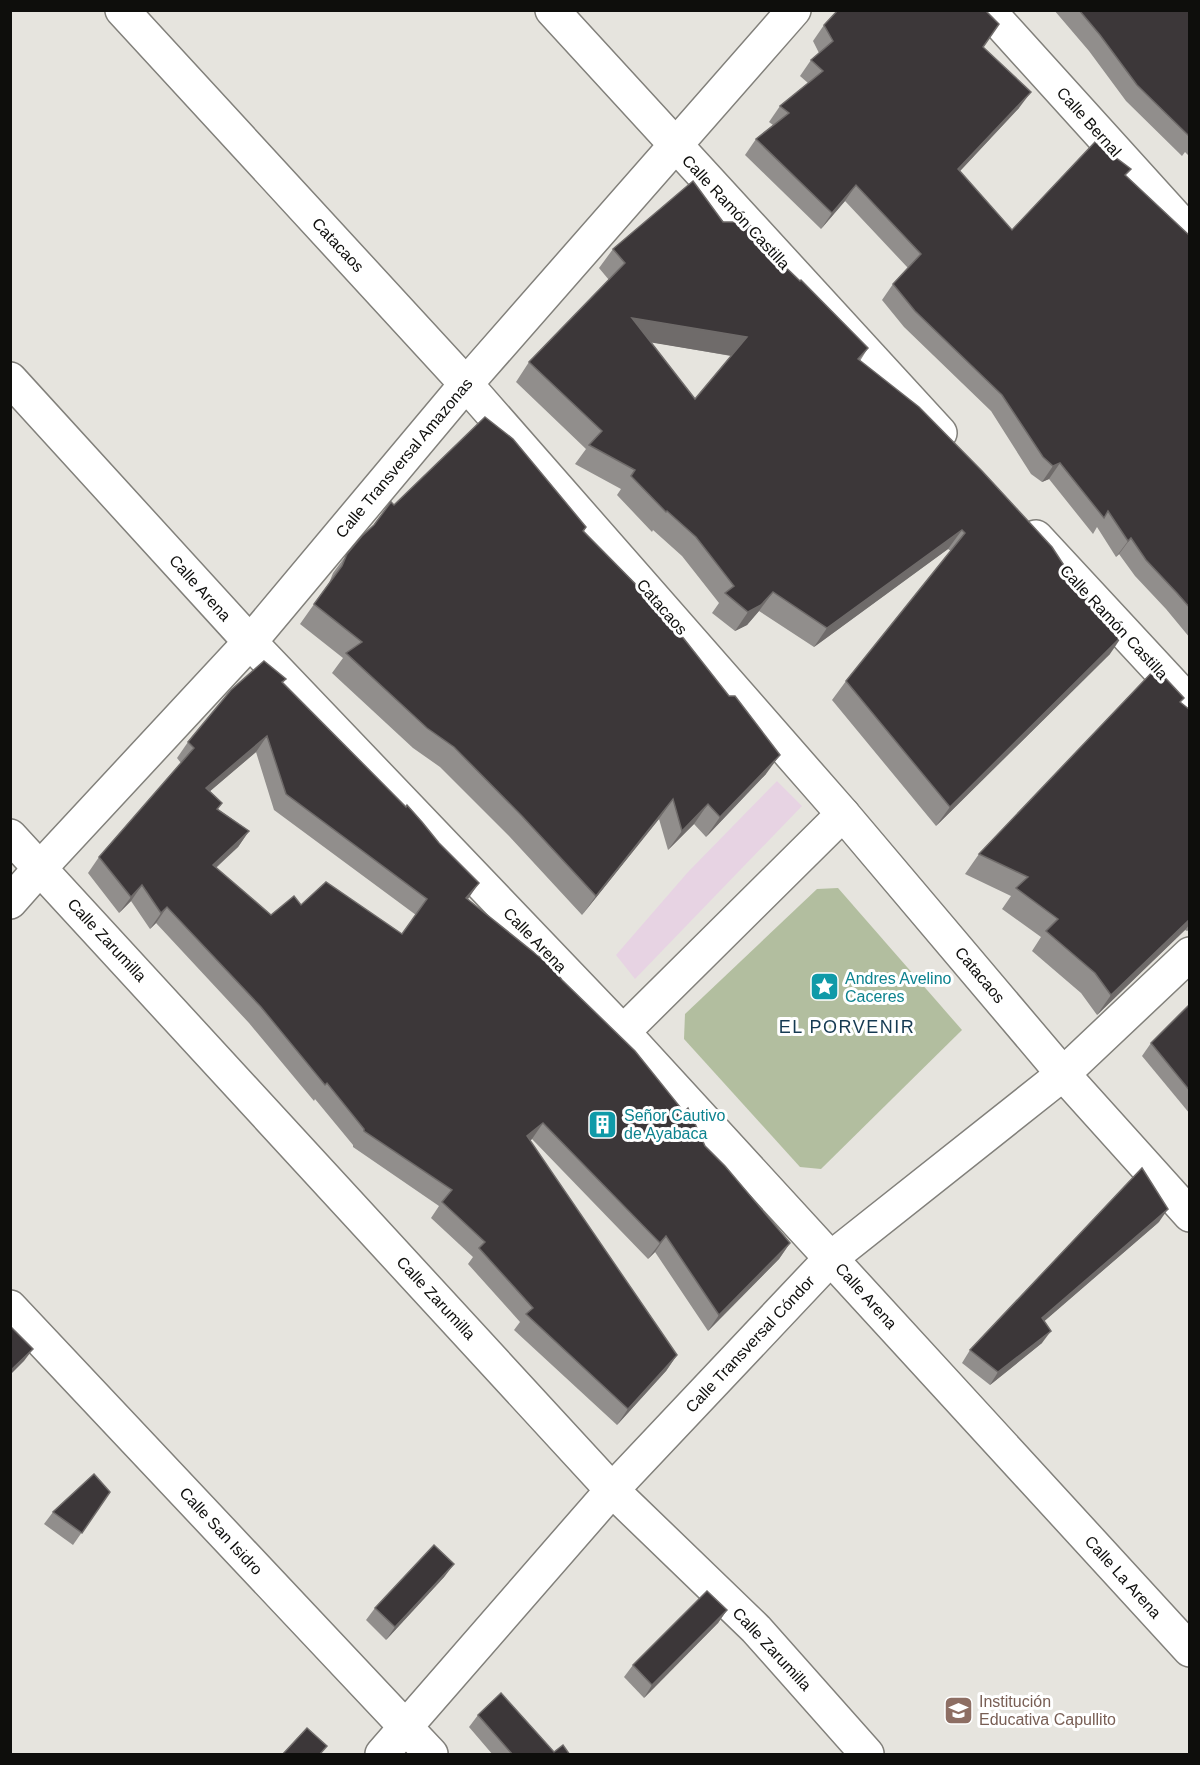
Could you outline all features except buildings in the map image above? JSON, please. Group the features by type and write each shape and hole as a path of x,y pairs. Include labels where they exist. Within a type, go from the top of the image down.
{"street":[{"name":"Catacaos","path":"122,10 466,384 843,814 1063,1074 1190,1215"},
{"name":"Calle Ramón Castilla","path":"552,10 956,450"},
{"name":"Calle Transversal Amazonas","path":"10,902 250,642 466,384 794,10"},
{"name":"Calle Bernal","path":"988,10 1190,233"},
{"name":"Calle Arena","path":"10,379 250,642 623,1032 1056,1504"},
{"name":"Calle Ramón Castilla","path":"1012,511 1190,703"},
{"path":"623,1032 843,814"},
{"name":"Calle Zarumilla","path":"10,836 612,1490 756,1629 867,1755"},
{"name":"Calle Transversal Cóndor","path":"382,1755 612,1490 831,1258 1063,1074 1190,954"},
{"name":"Calle San Isidro","path":"10,1307 431,1755"},
{"name":"Calle La Arena","path":"1056,1504 1190,1650"}],"shaded area":[{"path":"777,781 802,806 635,979 616,955 688,872"}],"green space":[{"path":"838,888 962,1030 821,1169 800,1167 684,1039 685,1014 817,889"}],"place":[{"name":"Andres Avelino Caceres","path":"824,987"},
{"name":"Señor Cautivo de Ayabaca","path":"603,1124"},
{"name":"Institución Educativa Capullito","path":"958,1710"}],"district":[{"name":"EL PORVENIR","path":"847,1027"}]}
